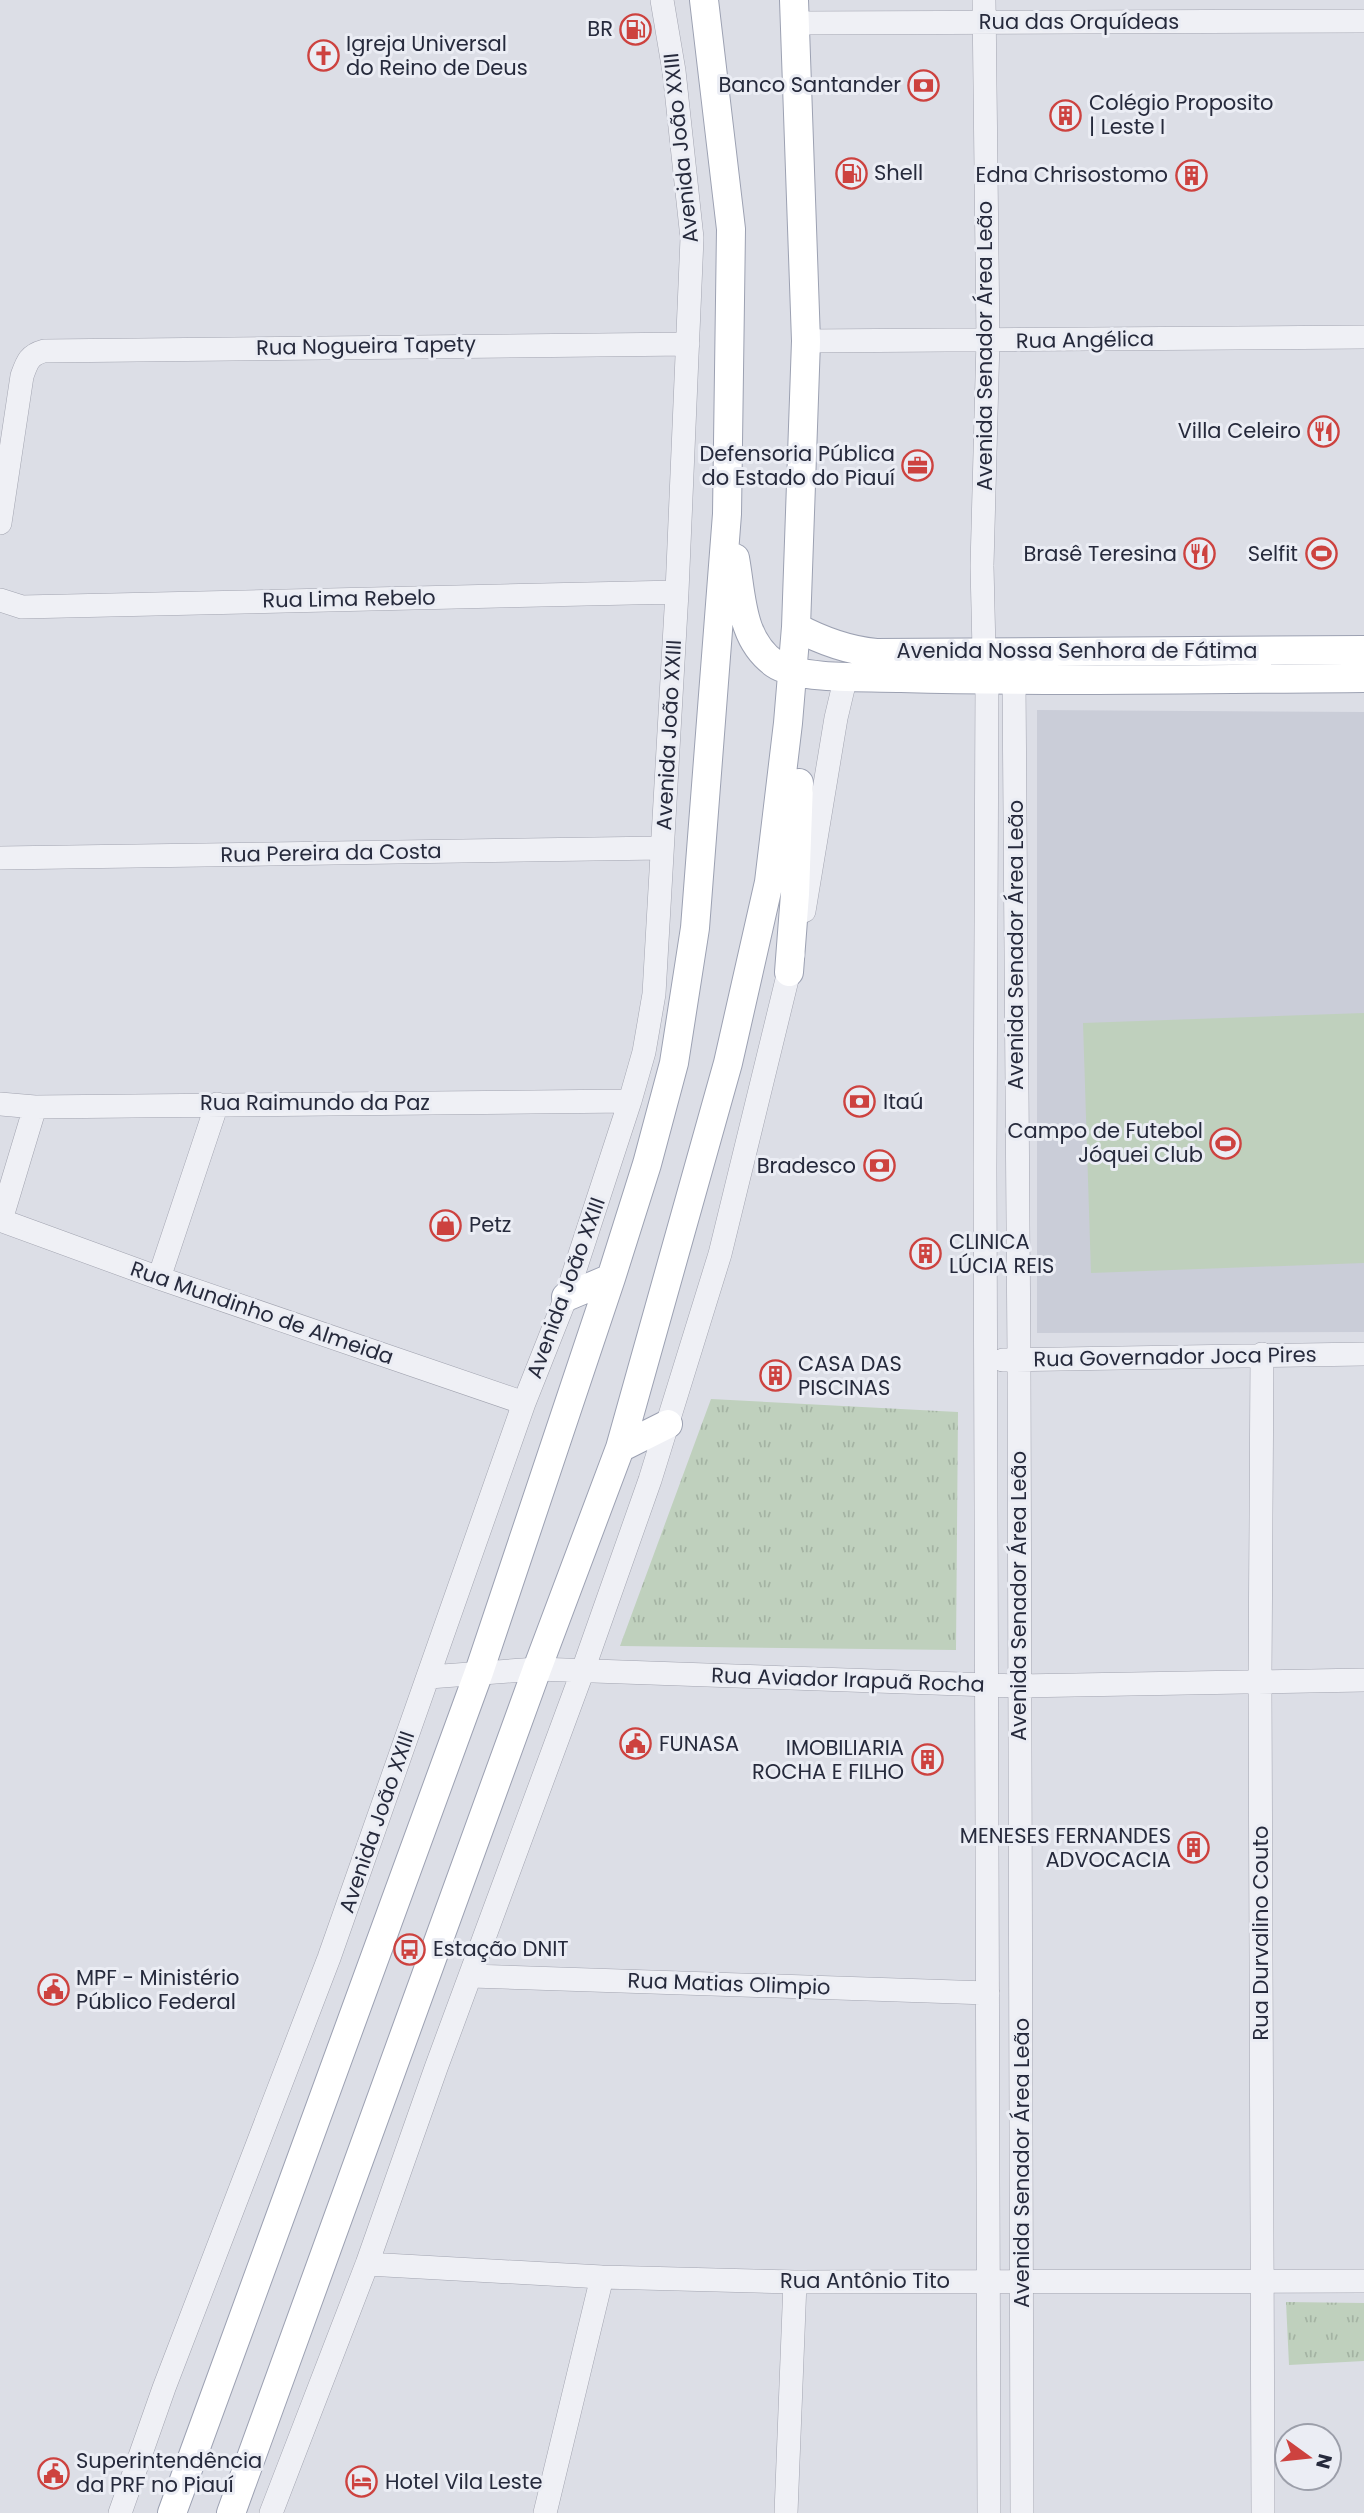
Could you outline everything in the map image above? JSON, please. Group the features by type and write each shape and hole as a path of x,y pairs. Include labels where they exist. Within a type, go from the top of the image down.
{"main road":[{"name":"Avenida João XXIII","path":"172,2513 479,1672 611,1278 647,1164 674,1063 693,941 727,514 731,229 704,0"},
{"path":"238,2507 537,1669 620,1448 728,1063 769,882 788,723 796,627 806,341 794,11"},
{"path":"727,514 744,618 753,643 776,664 792,672"},
{"name":"Avenida Nossa Senhora de Fátima","path":"796,627 821,640 852,651 876,653 1364,650"},
{"name":"Avenida Nossa Senhora de Fátima","path":"792,672 1000,680 1364,678"},
{"path":"788,723 799,766 795,894 789,972"},
{"path":"566,1297 611,1278"},
{"path":"620,1448 668,1424"}],"street":[{"name":"Avenida João XXIII","path":"120,2513 164,2388 330,1958 524,1404 566,1297 631,1101 644,1052 654,994 677,592 692,238 674,71 662,0"},
{"name":"Rua das Orquídeas","path":"794,11 984,11 1364,21"},
{"name":"Avenida Senador Área Leão","path":"984,11 988,341 982,566 984,651"},
{"name":"Rua Angélica","path":"806,341 1364,337"},
{"name":"Rua Nogueira Tapety","path":"0,523 22,376 27,360 33,354 44,351 688,344"},
{"name":"Rua Lima Rebelo","path":"0,616 11,603 677,592"},
{"path":"271,2513 367,2264 583,1670 668,1424 720,1254 805,906 836,718 846,676"},
{"name":"Avenida Senador Área Leão","path":"989,2513 985,1168 987,899 1000,680"},
{"name":"Avenida Senador Área Leão","path":"1000,680 1015,900 1022,2513"},
{"name":"Rua Pereira da Costa","path":"0,858 662,848"},
{"path":"987,899 1015,900"},
{"path":"986,1014 1016,1013"},
{"name":"Rua Raimundo da Paz","path":"0,1104 35,1107 631,1101"},
{"path":"159,1278 217,1104"},
{"path":"1,1220 35,1107"},
{"path":"985,1168 1017,1167"},
{"name":"Rua Mundinho de Almeida","path":"1,1220 159,1278 524,1404"},
{"name":"Rua Durvalino Couto","path":"1262,1354 1260,1680 1264,2513"},
{"name":"Rua Governador Joca Pires","path":"987,1361 1364,1354"},
{"name":"Rua Aviador Irapuã Rocha","path":"429,1677 537,1669 1019,1686 1364,1680"},
{"name":"Rua Matias Olimpio","path":"471,1976 988,1993"},
{"name":"Rua Antônio Tito","path":"367,2264 602,2277 795,2282 1364,2281"},
{"path":"545,2513 602,2277"},
{"path":"786,2513 795,2282"}],"shaded area":[{"path":"1037,710 1364,712 1364,1332 1037,1333"}],"green space":[{"name":"Campo de Futebol Jóquei Club","path":"1364,1013 1364,1263 1091,1273 1083,1023"},
{"path":"711,1399 958,1412 956,1650 620,1646"},
{"path":"1286,2302 1364,2303 1364,2361 1289,2365"}],"place":[{"name":"BR","path":"636,29"},
{"name":"Igreja Universal do Reino de Deus","path":"323,56"},
{"name":"Banco Santander","path":"924,85"},
{"name":"Colégio Proposito | Leste I","path":"1066,115"},
{"name":"Shell","path":"851,173"},
{"name":"Edna Chrisostomo","path":"1191,175"},
{"name":"Villa Celeiro","path":"1324,431"},
{"name":"Defensoria Pública do Estado do Piauí","path":"918,466"},
{"name":"Brasê Teresina","path":"1200,554"},
{"name":"Selfit","path":"1321,554"},
{"name":"Itaú","path":"860,1102"},
{"name":"Campo de Futebol Jóquei Club","path":"1226,1143"},
{"name":"Bradesco","path":"879,1166"},
{"name":"Petz","path":"446,1225"},
{"name":"CLINICA LÚCIA REIS","path":"926,1254"},
{"name":"CASA DAS PISCINAS","path":"775,1376"},
{"name":"FUNASA","path":"636,1744"},
{"name":"IMOBILIARIA ROCHA E FILHO","path":"927,1760"},
{"name":"MENESES FERNANDES ADVOCACIA","path":"1194,1848"},
{"name":"Estação DNIT","path":"410,1949"},
{"name":"MPF - Ministério Público Federal","path":"53,1990"},
{"name":"Superintendência da PRF no Piauí","path":"53,2473"},
{"name":"Hotel Vila Leste","path":"362,2482"}]}
